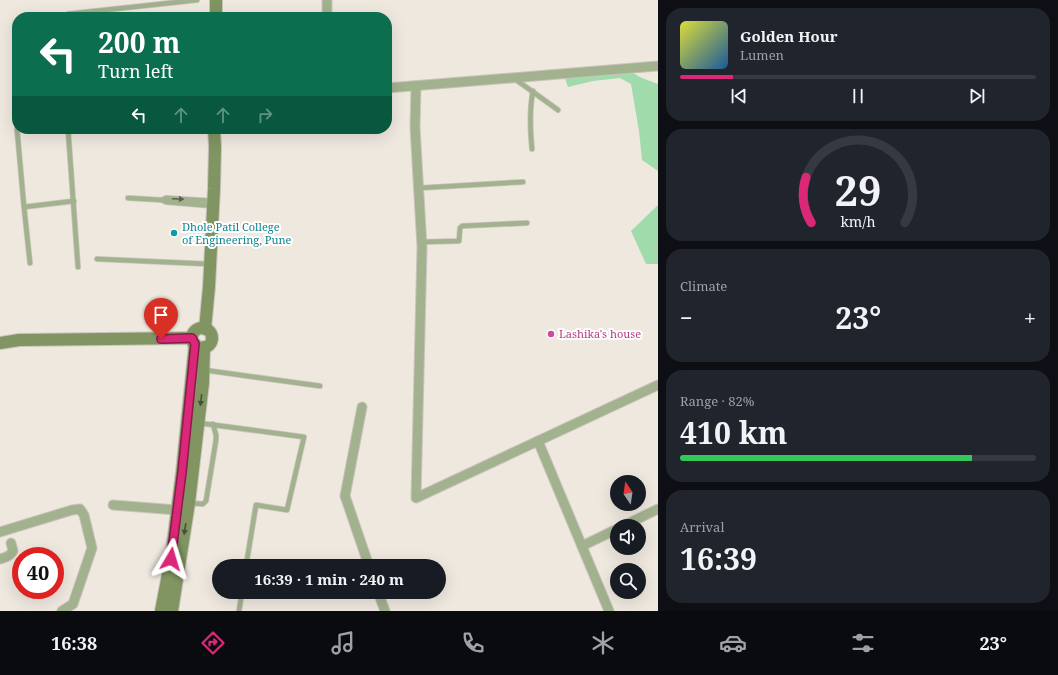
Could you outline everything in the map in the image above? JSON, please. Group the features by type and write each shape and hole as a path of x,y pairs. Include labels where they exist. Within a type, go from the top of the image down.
{"street":[{"path":"216,0 216,12"},
{"path":"327,0 327,12"},
{"path":"392,88 658,66"},
{"path":"416,86 415,127 421,242 416,498 658,385"},
{"path":"172,611 189,503 204,370 197,343 192,335 196,330 205,329 209,287 213,203 214,134"},
{"path":"0,343 19,340 197,343"},
{"path":"161,611 171,559 197,343"},
{"path":"362,407 345,496 367,559"},
{"path":"538,441 609,611"},
{"path":"113,505 177,510"},
{"path":"0,532 80,509 84,515 92,548 73,604 62,611"},
{"path":"638,519 658,509"},
{"path":"582,546 610,532"},
{"path":"0,559 9,557 13,551 11,543"},
{"path":"381,599 385,611"}],"lane":[{"path":"86,12 197,0"},
{"path":"514,78 558,110"},
{"path":"532,149 530,102 533,91"},
{"path":"17,134 30,263"},
{"path":"68,134 78,267"},
{"path":"419,188 524,182"},
{"path":"128,198 162,200 166,202 213,203"},
{"path":"24,207 74,201"},
{"path":"421,242 459,241 460,228 462,226 527,222"},
{"path":"97,259 209,264"},
{"path":"204,370 320,386"},
{"path":"199,423 304,437 287,510 256,505 247,559"},
{"path":"189,503 202,504 206,501 216,440 216,435 212,424"},
{"path":"239,611 241,599"}],"green space":[{"path":"629,71 658,84 658,171 642,160 631,84 620,78 593,81 568,87 565,79 580,74"},
{"path":"658,205 658,264 646,264 631,231"}],"place":[{"name":"Dhole Patil College of Engineering, Pune","path":"174,233"},
{"name":"Lashika's house","path":"551,334"}],"route":[{"path":"161,339 192,338 195,344 182,472 171,559"}]}
